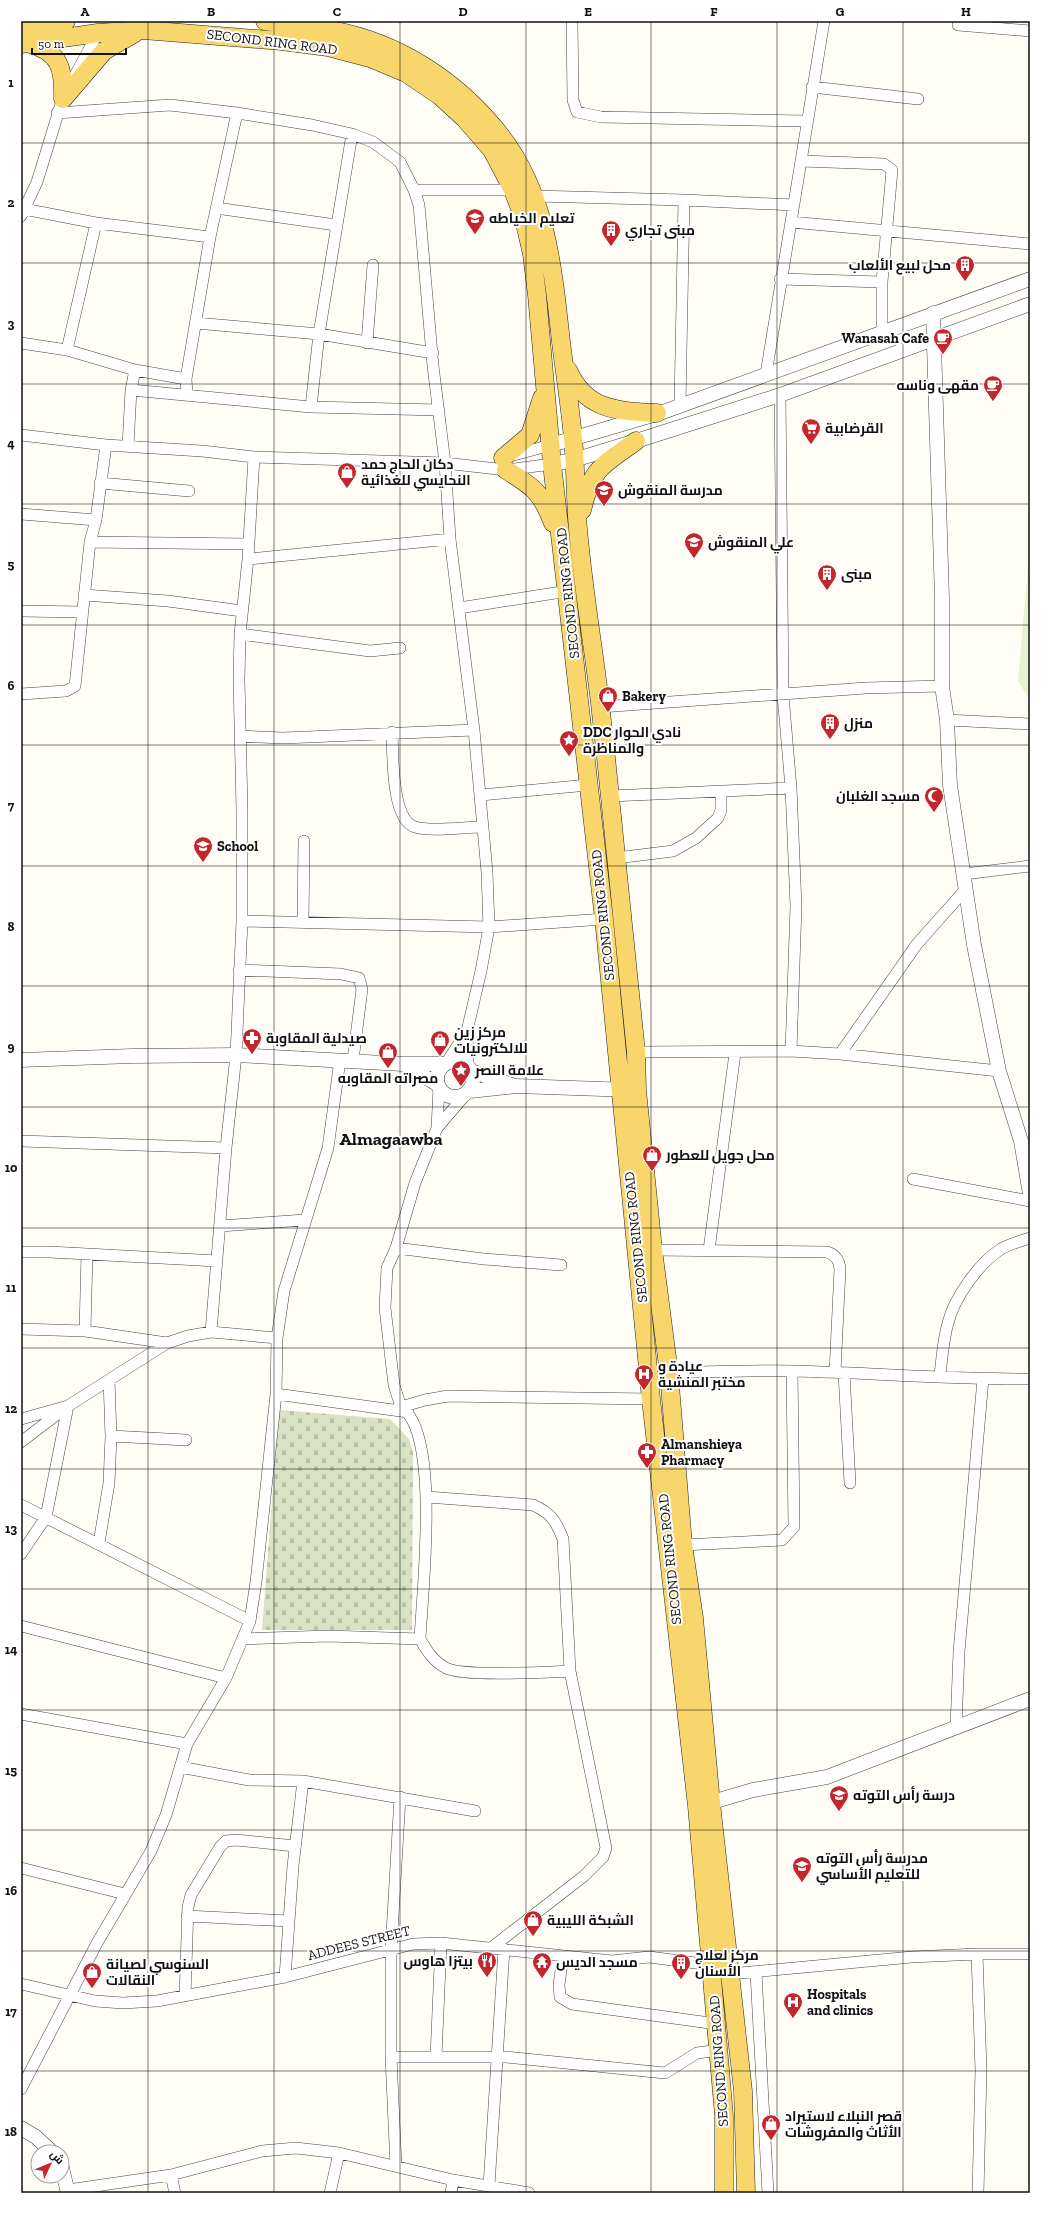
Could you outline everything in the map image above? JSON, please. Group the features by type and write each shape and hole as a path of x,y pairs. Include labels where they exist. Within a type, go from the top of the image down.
{"main road":[{"path":"23,38 64,21"},
{"name":"SECOND RING ROAD","path":"265,21 333,30 372,40 410,57 446,80 475,106 502,137 520,165 535,196 546,230 573,439 578,530 610,796 636,1052 629,1090 651,1399 704,1804 730,1974 743,2091 746,2193"},
{"name":"SECOND RING ROAD","path":"23,38 101,27 208,34 328,47 370,58 406,73 440,96 465,119 492,150 513,190 524,219 532,254 552,464 568,591 588,785 604,919 653,1250 669,1373 683,1545 694,1618 712,1965 720,2050 724,2116 724,2193"},
{"path":"60,106 104,51 123,39 143,30"},
{"path":"23,38 50,52 58,62 63,73 60,106"},
{"path":"563,359 574,384 586,397 603,406 620,411 657,413"},
{"path":"545,387 530,435 505,464 528,483 544,501 562,545"},
{"path":"578,530 590,481 599,467 636,441"}],"street":[{"path":"572,21 572,100 578,112 601,117 807,121"},
{"path":"766,374 780,279 794,205 812,87 824,21"},
{"path":"958,25 1030,31"},
{"path":"101,27 60,106 37,182 23,212 96,223 210,237"},
{"path":"812,87 918,99"},
{"path":"60,106 170,105 237,113 312,125 352,134 373,142 400,162 414,190 419,205 445,463 450,539 481,795 482,827 488,872 489,927 482,971 467,1031 470,1068 474,1081 468,1093 437,1128 415,1183 396,1248 387,1268 385,1308 394,1385 418,1433 423,1458 427,1497 420,1639 428,1652 437,1662 457,1672 570,1671"},
{"path":"187,394 186,378 210,237 237,113"},
{"path":"311,407 319,334 352,134"},
{"path":"801,161 884,164 889,166 892,173 885,232 882,282 882,332"},
{"path":"414,190 513,190"},
{"path":"535,196 794,205"},
{"path":"680,404 684,200"},
{"path":"216,208 336,225"},
{"path":"791,222 885,232 1030,244"},
{"path":"67,350 96,223"},
{"path":"367,343 373,264"},
{"path":"780,279 882,282"},
{"path":"505,464 551,445 657,413 1030,279"},
{"path":"21,435 106,445 202,451 254,457 445,463 478,466 505,464 552,464 574,460 780,395 1030,304"},
{"path":"933,313 936,338 942,598 942,686 946,720 950,785 964,874 965,890 999,1071 1025,1141 1030,1194"},
{"path":"196,323 319,334 433,353"},
{"path":"21,342 67,350 135,370 186,378"},
{"path":"128,446 131,390 135,370"},
{"path":"131,390 187,394 311,407 439,410"},
{"path":"780,395 783,695 790,788 796,906 791,1051"},
{"path":"21,694 66,691 75,686 90,542 96,520 106,445"},
{"path":"211,1332 218,1261 226,1148 236,1055 242,921 240,634 248,559 254,457"},
{"path":"100,483 189,491"},
{"path":"21,514 96,520"},
{"path":"248,559 450,539"},
{"path":"90,542 248,544"},
{"path":"459,608 568,591"},
{"path":"84,595 168,601 242,611"},
{"path":"21,611 83,612"},
{"path":"240,634 370,651 400,648"},
{"path":"600,707 866,688 942,686"},
{"path":"946,720 1030,724"},
{"path":"240,736 283,738 392,732 474,730"},
{"path":"392,732 397,803 406,821 414,827 426,828 482,827"},
{"path":"481,795 588,785"},
{"path":"610,796 790,788"},
{"path":"616,858 673,851 696,838 718,818 721,810 721,792"},
{"path":"303,922 304,841"},
{"path":"964,874 1030,866"},
{"path":"840,1054 917,944 965,890"},
{"path":"242,921 489,927 604,919"},
{"path":"21,2089 124,1894 151,1851 166,1815 187,1744 226,1678 250,1621 256,1582 276,1394 277,1338 284,1291 328,1148 362,990 359,978 341,974 239,970"},
{"path":"437,1128 439,1070 446,1063 467,1031"},
{"path":"636,1052 735,1053 791,1051 840,1054 999,1071"},
{"path":"709,1250 735,1053"},
{"path":"21,1060 132,1056 236,1055 403,1064 462,1062 470,1068 516,1086"},
{"path":"403,1064 438,1086 451,1098 468,1093 516,1086 629,1090"},
{"path":"21,1141 226,1148"},
{"path":"913,1179 1030,1201"},
{"path":"220,1226 306,1220"},
{"path":"940,1375 947,1324 952,1310 962,1292 989,1259 1000,1250 1030,1238"},
{"path":"396,1248 484,1259 561,1264"},
{"path":"653,1250 827,1252 837,1258 840,1269 840,1372 850,1483"},
{"path":"21,1252 218,1261"},
{"path":"85,1331 87,1254"},
{"path":"21,1329 85,1331 167,1343"},
{"path":"21,1442 68,1406 142,1357 167,1343 188,1336 211,1332 277,1338"},
{"path":"683,1545 782,1540 794,1527 792,1371"},
{"path":"669,1373 792,1371 940,1375 983,1379 1030,1379"},
{"path":"956,1727 959,1652 983,1379"},
{"path":"99,1543 109,1483 111,1436 108,1380"},
{"path":"276,1394 405,1409 425,1400 448,1396 651,1399"},
{"path":"21,1419 68,1406"},
{"path":"21,1554 46,1517 68,1406"},
{"path":"111,1436 186,1440"},
{"path":"427,1497 533,1506 546,1511 554,1520 563,1539 570,1671 603,1833 605,1853 584,1876 490,1948"},
{"path":"21,1504 250,1621"},
{"path":"21,1626 226,1678"},
{"path":"243,1639 328,1636 420,1639"},
{"path":"704,1804 753,1790 827,1777 1030,1699"},
{"path":"21,1714 187,1744"},
{"path":"180,1767 249,1780 303,1781 475,1811"},
{"path":"285,1977 295,1846 303,1781"},
{"path":"396,2166 391,2056 391,1950 400,1798"},
{"path":"185,1996 187,1916 192,1895 220,1847 226,1842 236,1840 295,1846"},
{"path":"21,1868 124,1894"},
{"path":"187,1916 289,1921"},
{"path":"436,2057 441,1943"},
{"name":"ADDEES STREET","path":"21,1984 69,1996 123,2004 157,2001 285,1977 413,1944 441,1943 612,1962 650,1958 712,1965 730,1974"},
{"path":"489,2186 504,1949"},
{"path":"730,1974 756,1973 912,1958 977,1954 1030,1954"},
{"path":"977,1954 981,2070 978,2193"},
{"path":"563,1956 559,1986 560,1997 572,2004 717,2024"},
{"path":"756,1973 768,2193"},
{"path":"391,2056 497,2057 665,2073 697,2053 720,2050"},
{"path":"21,2128 36,2137 43,2144"},
{"path":"68,2191 171,2175 262,2151 296,2148 339,2153 453,2180 529,2193"},
{"path":"330,2193 339,2153"},
{"path":"171,2175 175,2193"},
{"path":"451,2193 453,2180"}],"green space":[{"path":"1030,544 1030,700 1018,681"},
{"path":"279,1410 390,1419 409,1439 413,1452 412,1630 262,1630"}],"place":[{"name":"تعليم الخياطه","path":"475,235"},
{"name":"مبنى تجاري","path":"611,247"},
{"name":"محل لبيع الألعاب","path":"965,282"},
{"name":"Wanasah Cafe","path":"943,355"},
{"name":"مقهى وناسه","path":"993,402"},
{"name":"القرضابية","path":"811,445"},
{"name":"دكان الحاج حمد النحايسي للغذائية","path":"347,489"},
{"name":"مدرسة المنقوش","path":"604,507"},
{"name":"علي المنقوش","path":"694,559"},
{"name":"مبنى","path":"827,591"},
{"name":"Bakery","path":"608,713"},
{"name":"منزل","path":"830,740"},
{"name":"DDC نادي الحوار والمناظرة","path":"569,757"},
{"name":"مسجد الغلبان","path":"934,813"},
{"name":"School","path":"203,863"},
{"name":"صيدلية المقاوبة","path":"252,1055"},
{"name":"مركز زين للالكترونيات","path":"440,1057"},
{"name":"مصراته المقاوبه","path":"388,1069"},
{"name":"علامة النصر","path":"461,1087"},
{"name":"محل جويل للعطور","path":"652,1172"},
{"name":"عيادة و مختبر المنشية","path":"644,1391"},
{"name":"Almanshieya Pharmacy","path":"647,1469"},
{"name":"درسة رأس التوته","path":"839,1812"},
{"name":"مدرسة رأس التوته للتعليم الأساسي","path":"802,1883"},
{"name":"الشبكة الليبية","path":"533,1937"},
{"name":"بيتزا هاوس","path":"487,1978"},
{"name":"مسجد الديس","path":"542,1979"},
{"name":"مركز لعلاج الأسنان","path":"681,1980"},
{"name":"السنوسي لصيانة النقالات","path":"92,1989"},
{"name":"Hospitals and clinics","path":"793,2019"},
{"name":"قصر النبلاء ﻻستيراد اﻷثاث والمفروشات","path":"771,2141"}],"district":[{"name":"Almagaawba","path":"391,1139"}]}
